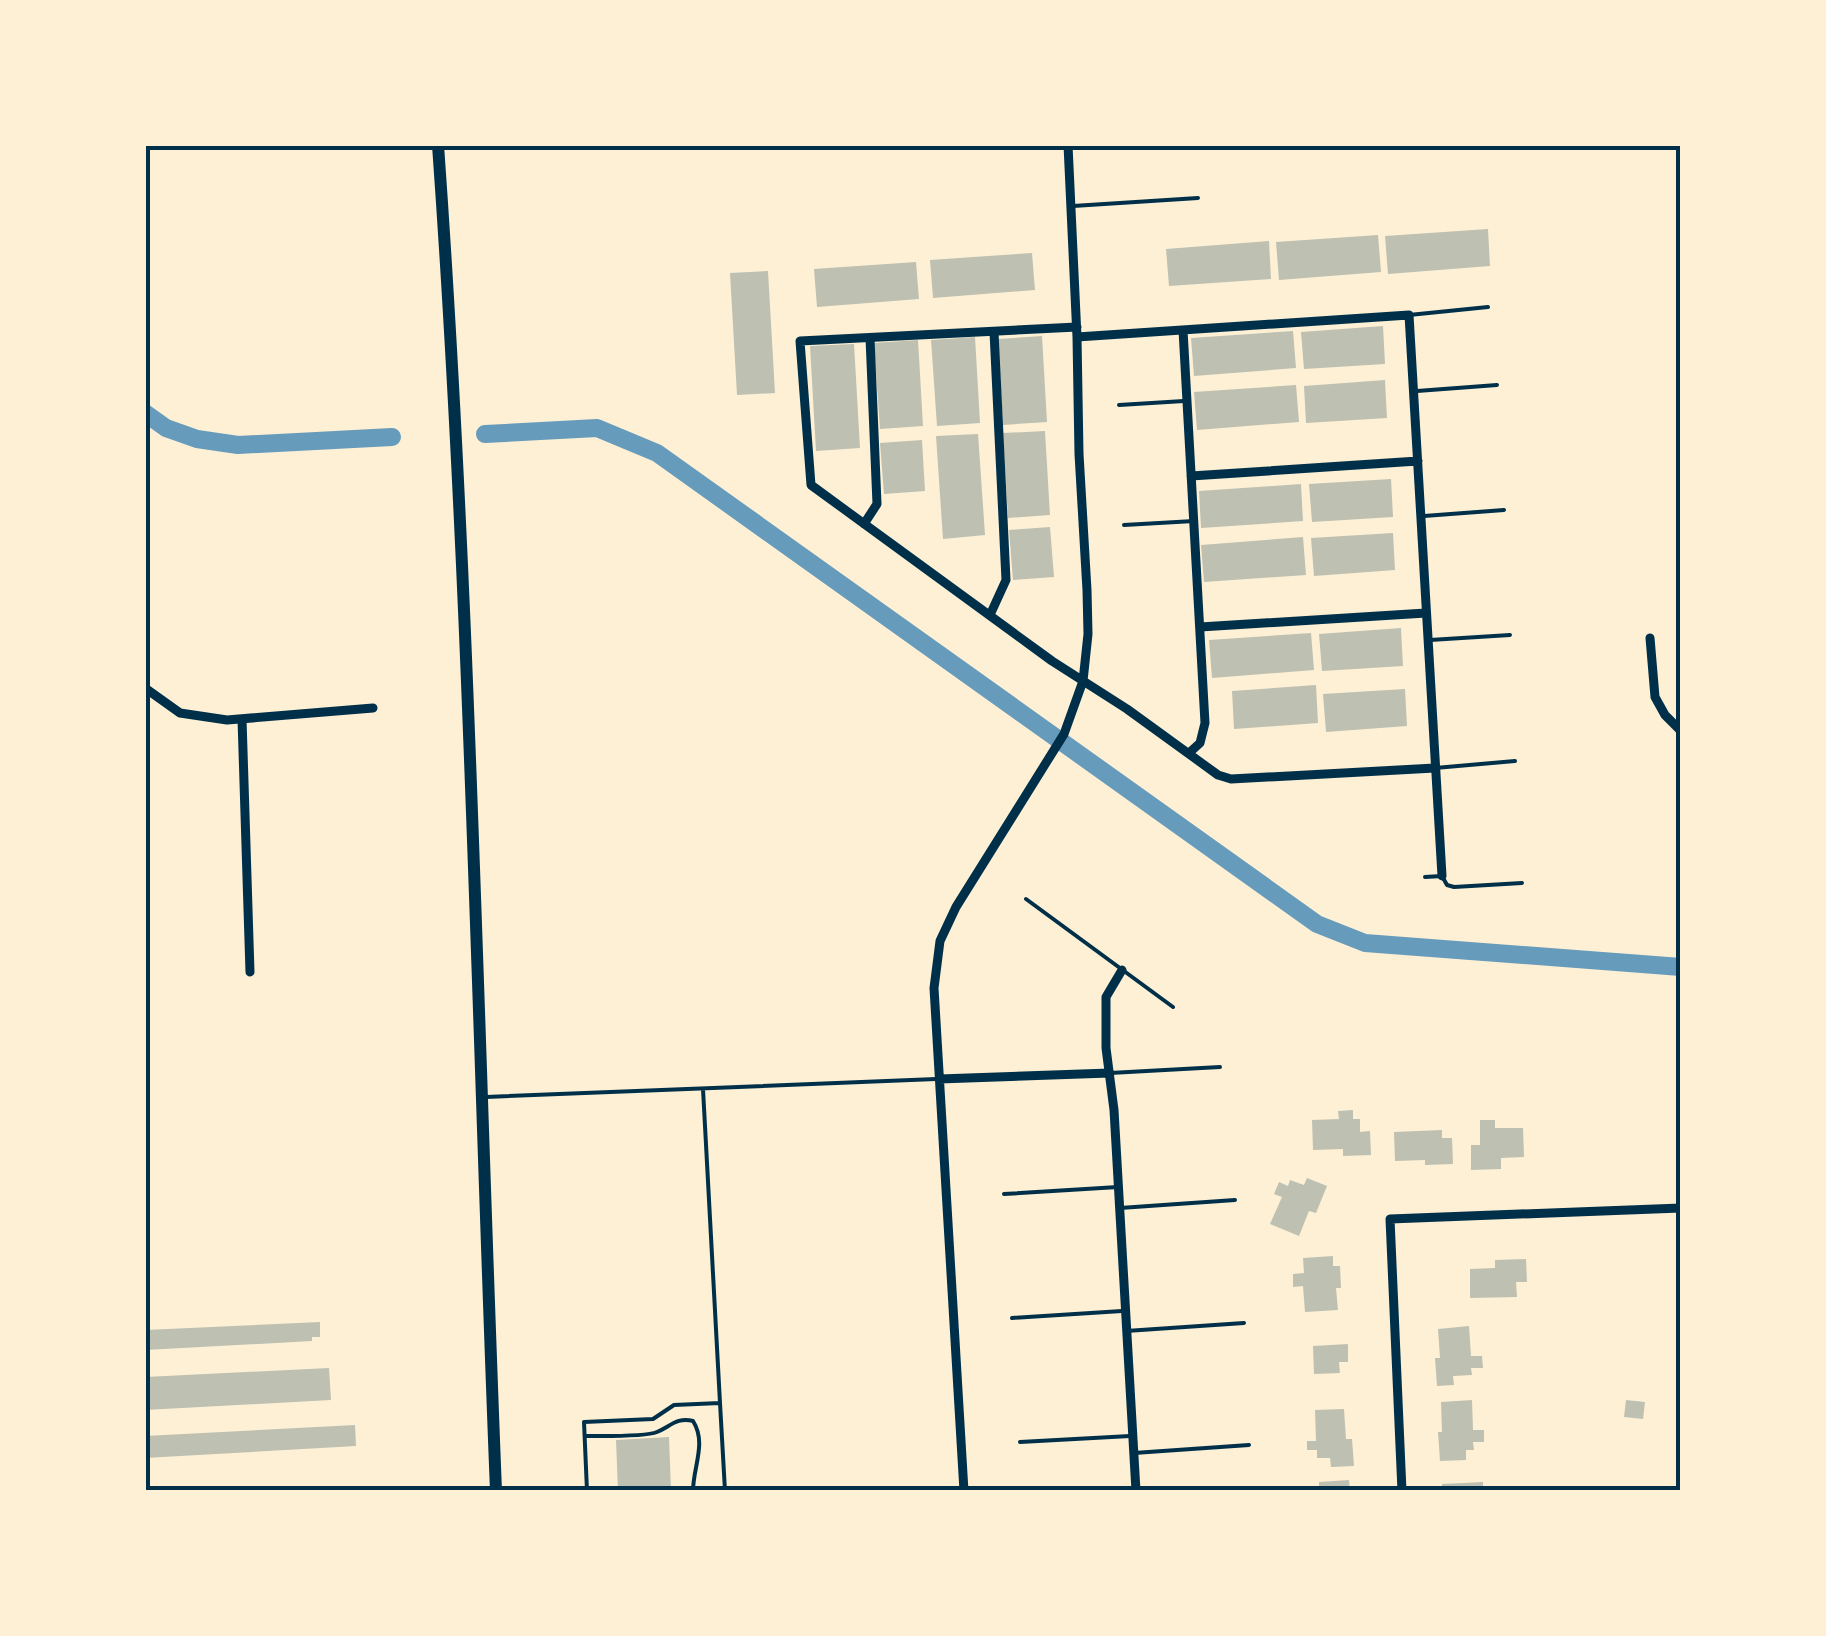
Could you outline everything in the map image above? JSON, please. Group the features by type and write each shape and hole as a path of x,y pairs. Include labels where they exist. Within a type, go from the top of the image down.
{"main road":[{"path":"438,145 464,589 496,1491"}],"street":[{"path":"964,1491 934,988 940,942 956,907 1064,734 1082,681 1088,634 1068,145"},
{"path":"1436,768 1231,779 1218,775 810,485 800,341 994,332 1183,330 1409,316 1414,391 1426,613 1436,768 1442,876"},
{"path":"1183,330 1205,723 1200,743 1188,753"},
{"path":"990,616 1006,580 994,332"},
{"path":"864,524 877,504 870,338"},
{"path":"1192,476 1418,461"},
{"path":"1200,626 1426,613"},
{"path":"1650,638 1654,697 1681,731"},
{"path":"145,688 180,713 227,720 373,708"},
{"path":"242,719 250,972"},
{"path":"1122,970 1106,997 1106,1048 1120,1208 1136,1491"},
{"path":"940,1079 1110,1073"},
{"path":"1402,1491 1390,1220 1681,1208"}],"lane":[{"path":"1071,206 1198,198"},
{"path":"1409,316 1488,307"},
{"path":"1414,391 1497,385"},
{"path":"1119,406 1187,400"},
{"path":"1421,516 1504,510"},
{"path":"1124,526 1194,520"},
{"path":"1428,640 1510,634"},
{"path":"1436,768 1516,761"},
{"path":"1425,877 1442,876 1447,886 1522,882"},
{"path":"1026,899 1173,1007"},
{"path":"1110,1073 1220,1068"},
{"path":"481,1097 940,1079"},
{"path":"702,1088 725,1491"},
{"path":"1004,1194 1118,1187"},
{"path":"1120,1208 1235,1200"},
{"path":"1012,1318 1125,1311"},
{"path":"1126,1331 1244,1323"},
{"path":"587,1491 584,1422 652,1420 674,1405 720,1402"},
{"path":"585,1436 655,1433 668,1424 684,1419 693,1421 700,1444 694,1491"},
{"path":"1020,1442 1132,1436"},
{"path":"1134,1453 1249,1445"}],"building":[{"path":"1488,229 1490,266 1388,274 1385,236"},
{"path":"1378,235 1381,272 1279,280 1276,242"},
{"path":"1269,241 1271,279 1169,286 1166,249"},
{"path":"1032,253 1035,290 933,298 930,260"},
{"path":"916,262 919,299 817,307 814,269"},
{"path":"768,271 775,393 737,395 730,273"},
{"path":"1383,326 1385,364 1304,369 1301,332"},
{"path":"1293,331 1296,368 1194,376 1191,338"},
{"path":"1042,336 1047,422 1003,425 998,339"},
{"path":"975,337 980,423 937,426 931,340"},
{"path":"918,340 923,426 880,429 874,343"},
{"path":"854,344 860,448 816,451 810,346"},
{"path":"1385,380 1387,418 1306,423 1304,386"},
{"path":"1296,385 1299,422 1197,430 1194,392"},
{"path":"1045,431 1050,515 1008,518 1003,433"},
{"path":"978,434 985,535 943,539 936,436"},
{"path":"922,440 925,491 884,494 880,443"},
{"path":"1391,479 1393,517 1312,522 1309,484"},
{"path":"1301,484 1303,521 1201,528 1199,491"},
{"path":"1050,527 1054,577 1013,580 1009,530"},
{"path":"1393,533 1395,570 1314,576 1311,538"},
{"path":"1303,537 1306,575 1204,582 1201,545"},
{"path":"1401,628 1403,666 1322,671 1319,634"},
{"path":"1311,633 1314,670 1212,678 1209,640"},
{"path":"1316,685 1318,723 1234,729 1232,691"},
{"path":"1405,689 1407,726 1326,732 1323,694"},
{"path":"1353,1110 1353,1119 1360,1119 1360,1132 1370,1131 1371,1155 1343,1156 1343,1149 1313,1150 1312,1120 1339,1119 1338,1111"},
{"path":"1480,1120 1495,1120 1495,1128 1523,1128 1524,1157 1501,1158 1501,1169 1471,1170 1471,1145 1480,1145"},
{"path":"1442,1130 1442,1138 1452,1138 1453,1164 1395,1161 1394,1132"},
{"path":"1307,1178 1327,1186 1316,1213 1309,1211 1299,1236 1270,1224 1282,1197 1274,1194 1279,1182 1288,1186 1290,1180 1304,1185"},
{"path":"1333,1256 1333,1266 1340,1266 1338,1310 1305,1312 1303,1286 1293,1287 1293,1274 1304,1273 1303,1258"},
{"path":"1526,1259 1527,1282 1516,1282 1517,1297 1470,1298 1470,1269 1495,1268 1495,1260"},
{"path":"320,1322 320,1337 312,1337 312,1341 145,1350 145,1330"},
{"path":"1469,1326 1471,1356 1482,1356 1483,1368 1471,1368 1472,1375 1453,1376 1454,1385 1437,1386 1438,1329"},
{"path":"1348,1344 1348,1362 1339,1362 1340,1373 1314,1374 1313,1346"},
{"path":"329,1368 331,1400 145,1410 145,1377"},
{"path":"1472,1400 1473,1430 1484,1430 1484,1442 1473,1442 1474,1450 1466,1450 1466,1460 1440,1461 1441,1402"},
{"path":"1626,1400 1645,1402 1643,1419 1624,1417"},
{"path":"1344,1409 1346,1439 1352,1439 1354,1466 1331,1467 1330,1458 1317,1458 1317,1450 1307,1450 1307,1441 1316,1441 1315,1410"},
{"path":"355,1425 356,1446 145,1458 145,1436"},
{"path":"669,1437 671,1491 618,1491 616,1440"},
{"path":"1349,1480 1350,1491 1319,1491 1319,1482"},
{"path":"1483,1482 1483,1491 1442,1491 1442,1484"}],"waterway":[{"path":"145,413 166,428 197,439 238,445 392,437"},
{"path":"485,434 597,428 657,453 1317,924 1365,943 1681,967"}]}
